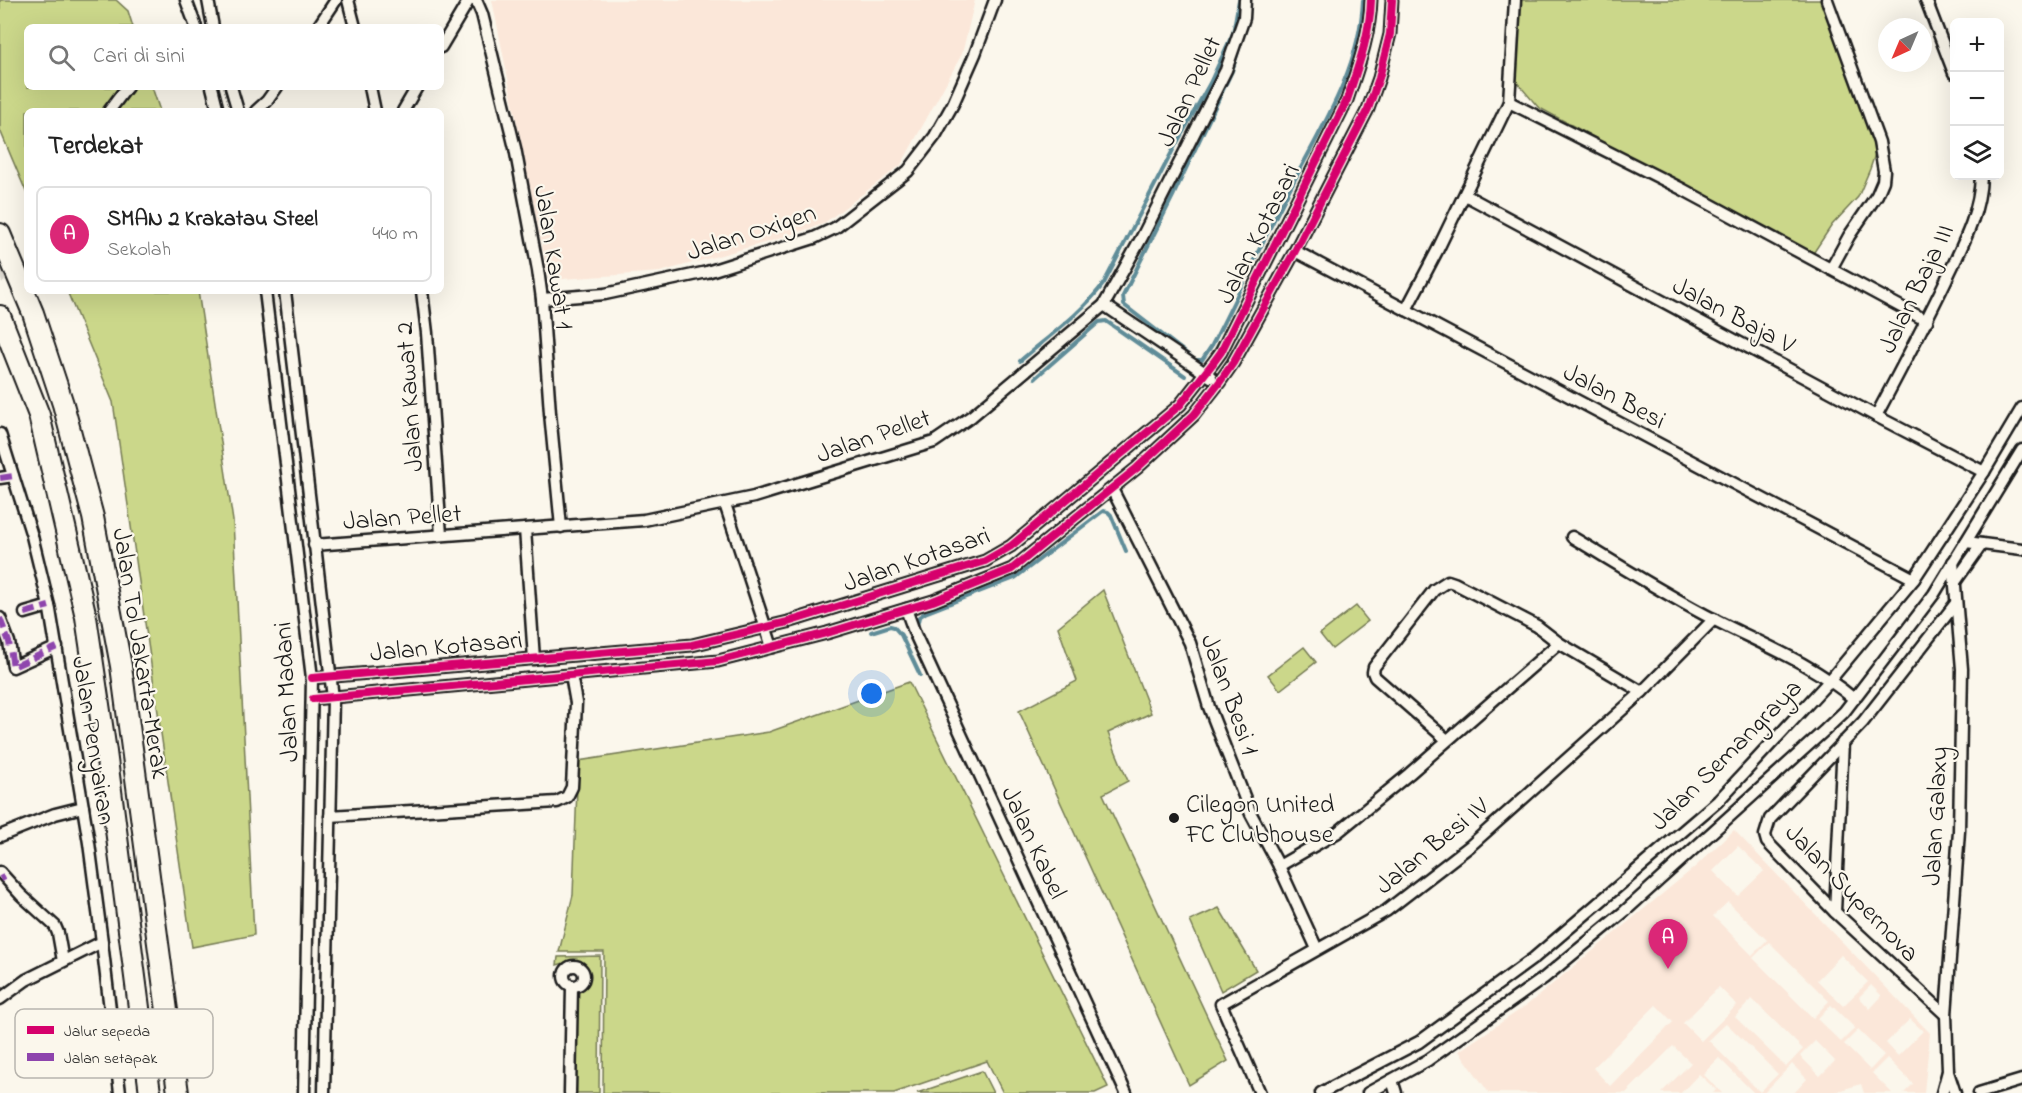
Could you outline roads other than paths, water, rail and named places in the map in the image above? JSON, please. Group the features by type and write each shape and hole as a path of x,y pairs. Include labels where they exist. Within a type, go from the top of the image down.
{"highway":[{"name":"Jalan Tol Jakarta–Merak","path":"0,234 24,291"},
{"name":"Jalan Tol Jakarta–Merak","path":"25,294 59,393 93,517 121,666 167,1009"},
{"name":"Jalan Tol Jakarta–Merak","path":"0,316 39,415 86,617 139,1009"},
{"name":"Jalan Tol Jakarta–Merak","path":"148,1078 150,1093"},
{"name":"Jalan Tol Jakarta–Merak","path":"176,1078 178,1093"}],"street":[{"path":"186,0 192,24"},
{"path":"207,0 213,24"},
{"path":"320,24 336,0"},
{"path":"348,0 354,24"},
{"path":"444,42 469,0"},
{"name":"Jalan Kawat 1","path":"476,0 482,14 515,148 542,299 561,527"},
{"name":"Jalan Oxigen","path":"542,299 605,294 707,272 756,258 814,238 835,228 908,171 935,136 953,104 995,0"},
{"name":"Jalan Pellet","path":"314,545 644,520 725,504 934,442 972,416 1104,304 1142,237 1226,70 1244,18 1245,0"},
{"name":"Jalan Kotasari","path":"312,678 692,645 766,628 985,561 1003,551 1106,469 1180,405 1221,352 1347,99 1368,30 1371,0"},
{"name":"Jalan Kotasari","path":"313,699 718,661 907,614 1012,569 1112,489 1194,415 1233,363 1295,251 1368,109 1379,78 1390,34 1392,0"},
{"path":"1406,310 1465,195 1509,102 1515,0"},
{"path":"1827,0 1879,142 1884,171 1883,182 1877,195 1849,236 1831,269"},
{"path":"1926,0 1954,72"},
{"path":"1368,30 1390,34"},
{"path":"112,108 125,90"},
{"path":"213,90 217,108"},
{"path":"232,90 237,108"},
{"path":"259,108 275,90"},
{"path":"371,90 374,108"},
{"path":"405,108 415,90"},
{"path":"1509,102 1682,189 1927,321"},
{"name":"Jalan Baja III","path":"1876,416 1927,321 1973,221 1981,196 1981,180"},
{"name":"Jalan Baja V","path":"1465,195 1984,472"},
{"name":"Jalan Besi","path":"1295,251 1914,579"},
{"name":"Jalan Madani","path":"265,294 312,678 304,1093"},
{"name":"Jalan Madani","path":"285,294 333,698 324,1093"},
{"name":"Jalan Kawat 2","path":"422,294 441,535"},
{"path":"1104,304 1219,383"},
{"name":"Jalan Semangraya","path":"1321,1093 1419,1042 1534,958 1718,801 1831,679 1914,579 1984,472 2022,408"},
{"name":"Jalan Penyairan","path":"0,434 32,536 49,606 83,807 110,1009"},
{"name":"Jalan Semangraya","path":"1368,1093 1428,1060 1544,978 1607,926 1825,730 1854,699 1934,594 2022,450"},
{"path":"0,478 13,476"},
{"name":"Jalan Besi 1","path":"1112,489 1190,643 1209,706 1251,814 1279,866 1317,949"},
{"path":"725,504 772,647"},
{"path":"525,529 534,659"},
{"path":"1572,537 1714,619 1777,649 1831,679 1854,699"},
{"path":"1966,542 2022,549"},
{"path":"1955,582 1982,544"},
{"name":"Jalan Galaxy","path":"1953,562 1962,669 1959,831 1946,1015 1948,1071 1955,1093"},
{"path":"1447,740 1373,672 1374,667 1434,590 1448,581 1537,626 1559,643 1642,692"},
{"path":"1835,912 1843,742 1863,722 1956,603"},
{"path":"25,613 49,606"},
{"name":"Jalan Kabel","path":"907,614 1126,1093"},
{"path":"0,618 9,642 8,669 57,648"},
{"name":"Jalan Besi IV","path":"1260,1093 1221,1004 1317,949 1361,927 1386,911 1470,846 1642,692 1714,619"},
{"path":"1279,866 1338,832 1409,774 1559,643"},
{"path":"330,816 557,802 567,797 572,787 576,703 571,675"},
{"name":"Jalan Supernova","path":"1843,742 1770,819 1765,835 1767,842 1835,912 1946,1015"},
{"path":"0,836 55,814 83,807"},
{"path":"1,876 54,926 58,933 63,961"},
{"path":"0,999 26,980 102,942"},
{"path":"570,1093 572,986"},
{"name":"Jalan Galaxy","path":"1942,1093 1948,1071"},
{"name":"Jalan Penyairan","path":"118,1078 120,1093"},
{"path":"1392,1080 1396,1093"},
{"path":"1979,1093 2022,1080"}],"waterway":[{"path":"1020,361 1075,314 1104,283 1210,83 1233,33 1239,0"},
{"path":"1240,45 1232,71 1123,296 1124,305 1195,360 1202,360 1212,345 1336,100 1354,52 1363,0"},
{"path":"1035,378 1099,322 1106,321 1185,376"},
{"path":"917,626 919,617 925,613 1015,578 1103,511 1111,515 1126,551"},
{"path":"871,632 890,626 894,627 901,635 920,675"}],"tunnel":[{"path":"0,278 24,267"}],"place":[{"name":"Cilegon United FC Clubhouse","path":"1174,818"},
{"name":"SMAN 2 Krakatau Steel","path":"1668,969"}]}
